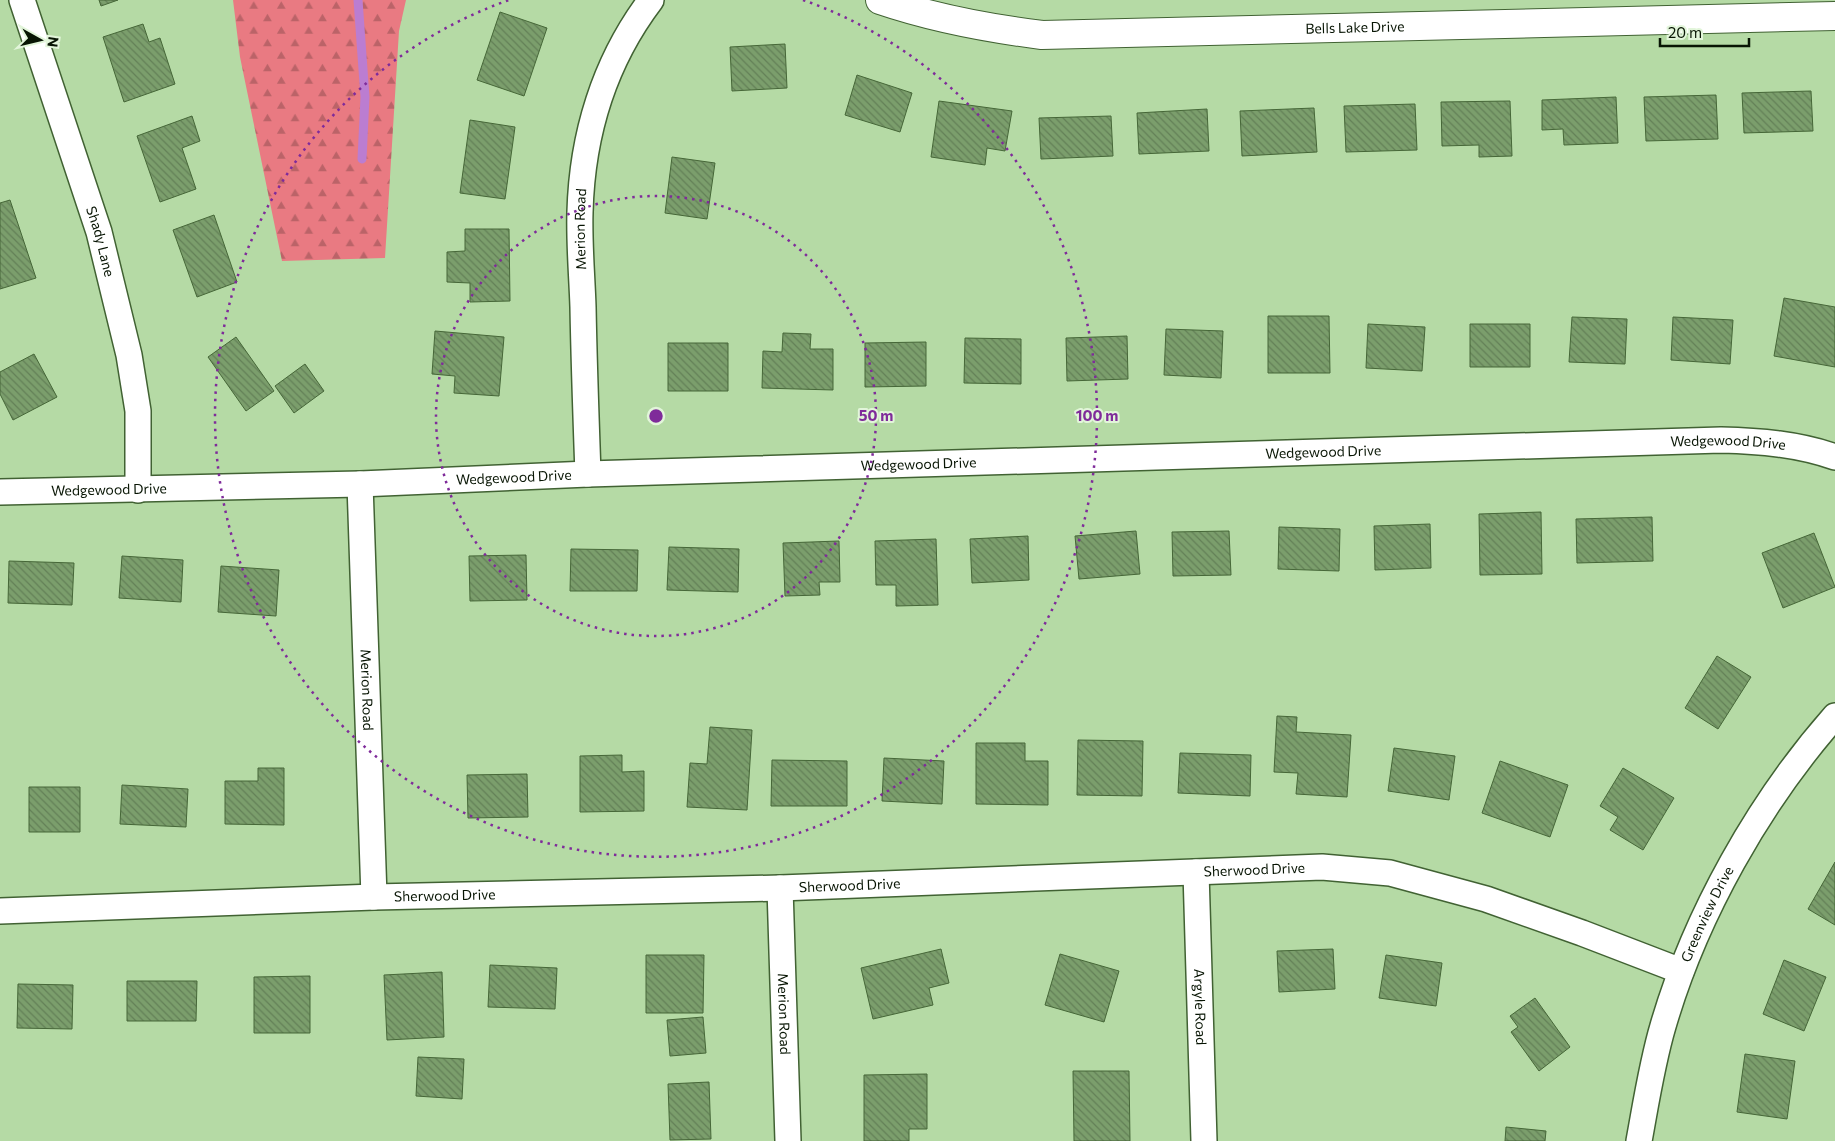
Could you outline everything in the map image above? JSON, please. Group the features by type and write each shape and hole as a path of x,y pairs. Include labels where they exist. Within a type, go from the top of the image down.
{"street":[{"name":"Shady Lane","path":"22,0 99,232 127,346 138,411 138,490"},
{"name":"Merion Road","path":"588,474 580,213 585,159 595,108 609,72 633,27 651,0"},
{"name":"Bells Lake Drive","path":"880,0 947,20 998,30 1042,35 1835,16"},
{"name":"Wedgewood Drive","path":"0,492 360,484 588,474 1721,440 1756,440 1789,445 1835,457"},
{"name":"Merion Road","path":"360,484 374,897"},
{"name":"Greenview Drive","path":"1639,1141 1647,1093 1663,1027 1681,972 1726,874 1756,822 1835,716"},
{"name":"Sherwood Drive","path":"0,911 374,897 780,888 1322,867 1390,873 1486,899 1582,933 1681,972"},
{"name":"Argyle Road","path":"1196,872 1204,1141"},
{"name":"Merion Road","path":"780,888 788,1141"}],"green space":[{"path":"233,0 406,0 399,31 385,258 282,261 240,57"}],"building":[{"path":"99,0 118,0 101,6"},
{"path":"500,12 547,28 524,96 477,80"},
{"path":"143,24 149,42 160,38 175,84 124,102 103,37"},
{"path":"785,44 787,88 732,91 730,47"},
{"path":"857,75 912,93 900,132 845,115"},
{"path":"1811,91 1813,131 1744,133 1742,93"},
{"path":"1716,95 1718,139 1646,141 1644,97"},
{"path":"1616,97 1618,143 1564,145 1563,129 1542,130 1542,100"},
{"path":"939,101 1012,111 1005,151 987,148 985,165 931,157"},
{"path":"1510,101 1512,156 1479,157 1479,145 1442,146 1441,102"},
{"path":"1415,104 1417,150 1346,152 1344,106"},
{"path":"1314,108 1317,152 1242,156 1240,111"},
{"path":"1207,109 1209,151 1139,154 1137,113"},
{"path":"192,116 200,141 182,148 196,189 160,202 137,136"},
{"path":"1111,116 1113,156 1041,159 1039,118"},
{"path":"470,120 515,127 505,199 460,193"},
{"path":"672,157 715,163 707,219 665,213"},
{"path":"10,200 36,278 0,289 0,203"},
{"path":"214,215 237,282 197,297 173,230"},
{"path":"465,229 509,229 510,301 470,302 470,283 447,282 447,252 465,251"},
{"path":"1784,298 1835,307 1835,367 1774,356"},
{"path":"1268,316 1329,316 1330,373 1268,373"},
{"path":"1572,317 1627,319 1625,364 1569,362"},
{"path":"1673,317 1733,320 1730,364 1671,360"},
{"path":"1368,324 1425,327 1422,371 1366,368"},
{"path":"1470,324 1530,324 1530,367 1470,367"},
{"path":"1166,329 1223,331 1221,378 1164,375"},
{"path":"435,331 504,337 499,396 454,393 455,376 432,374"},
{"path":"783,333 811,334 810,349 833,349 833,390 762,388 763,351 782,352"},
{"path":"1127,336 1128,379 1067,381 1066,338"},
{"path":"236,337 274,391 246,411 208,357"},
{"path":"965,338 1021,339 1021,384 964,383"},
{"path":"926,342 926,386 865,387 865,343"},
{"path":"668,343 728,343 728,391 668,391"},
{"path":"34,354 57,397 13,420 0,394 0,372"},
{"path":"305,364 324,391 294,413 275,386"},
{"path":"1541,512 1542,574 1480,575 1479,514"},
{"path":"1652,517 1653,561 1577,563 1576,519"},
{"path":"1430,524 1431,568 1375,570 1374,526"},
{"path":"1279,527 1340,529 1339,571 1278,569"},
{"path":"1136,531 1140,574 1079,579 1075,536"},
{"path":"1229,531 1231,575 1173,576 1172,532"},
{"path":"1814,533 1835,587 1783,608 1762,553"},
{"path":"1028,536 1029,580 972,583 970,539"},
{"path":"936,539 938,605 896,606 896,585 876,585 875,541"},
{"path":"839,541 840,582 819,582 820,595 785,596 783,543"},
{"path":"669,547 739,549 738,592 667,590"},
{"path":"571,549 638,550 637,591 570,591"},
{"path":"526,555 527,600 470,601 469,556"},
{"path":"122,556 183,560 181,602 119,598"},
{"path":"9,561 74,563 72,605 8,603"},
{"path":"221,566 279,570 276,616 218,612"},
{"path":"1717,656 1751,677 1718,729 1685,708"},
{"path":"1277,716 1297,717 1296,732 1351,735 1347,797 1296,794 1298,773 1274,772"},
{"path":"710,727 752,730 747,810 687,807 690,763 707,764"},
{"path":"1078,740 1143,741 1142,796 1077,795"},
{"path":"976,743 1025,743 1025,761 1048,761 1048,805 976,804"},
{"path":"1394,748 1455,756 1449,800 1388,791"},
{"path":"1180,753 1251,755 1250,796 1178,793"},
{"path":"622,755 622,772 644,771 644,811 580,812 580,756"},
{"path":"884,758 944,761 942,804 882,801"},
{"path":"772,760 847,761 847,806 771,806"},
{"path":"1500,761 1568,785 1550,837 1482,813"},
{"path":"258,768 284,768 284,825 225,824 225,781 258,781"},
{"path":"1623,768 1674,798 1643,850 1610,830 1618,817 1600,806"},
{"path":"527,774 528,817 468,818 467,775"},
{"path":"122,785 188,789 186,827 120,824"},
{"path":"29,787 80,787 80,832 29,832"},
{"path":"1835,862 1835,925 1808,909"},
{"path":"941,949 949,983 929,988 933,1005 873,1019 861,968"},
{"path":"1333,949 1335,989 1279,992 1277,951"},
{"path":"1060,954 1119,971 1104,1022 1045,1005"},
{"path":"646,955 704,955 703,1013 646,1013"},
{"path":"1386,955 1442,963 1436,1006 1379,998"},
{"path":"1784,960 1826,977 1804,1031 1763,1014"},
{"path":"490,965 557,968 555,1009 488,1007"},
{"path":"442,972 444,1037 387,1040 384,975"},
{"path":"310,976 310,1033 254,1033 254,977"},
{"path":"127,981 197,981 196,1021 127,1021"},
{"path":"18,984 73,985 72,1029 17,1028"},
{"path":"1535,998 1570,1047 1539,1071 1511,1032 1518,1027 1510,1016"},
{"path":"703,1017 706,1053 670,1056 667,1020"},
{"path":"1745,1054 1795,1061 1787,1119 1737,1112"},
{"path":"418,1057 464,1059 462,1099 416,1096"},
{"path":"1073,1071 1129,1071 1130,1141 1074,1141"},
{"path":"927,1074 927,1129 909,1129 909,1141 864,1141 864,1075"},
{"path":"709,1082 711,1139 670,1140 668,1084"},
{"path":"1506,1127 1546,1131 1545,1141 1505,1141"}],"waterway":[{"path":"358,0 365,97 362,159"}]}
